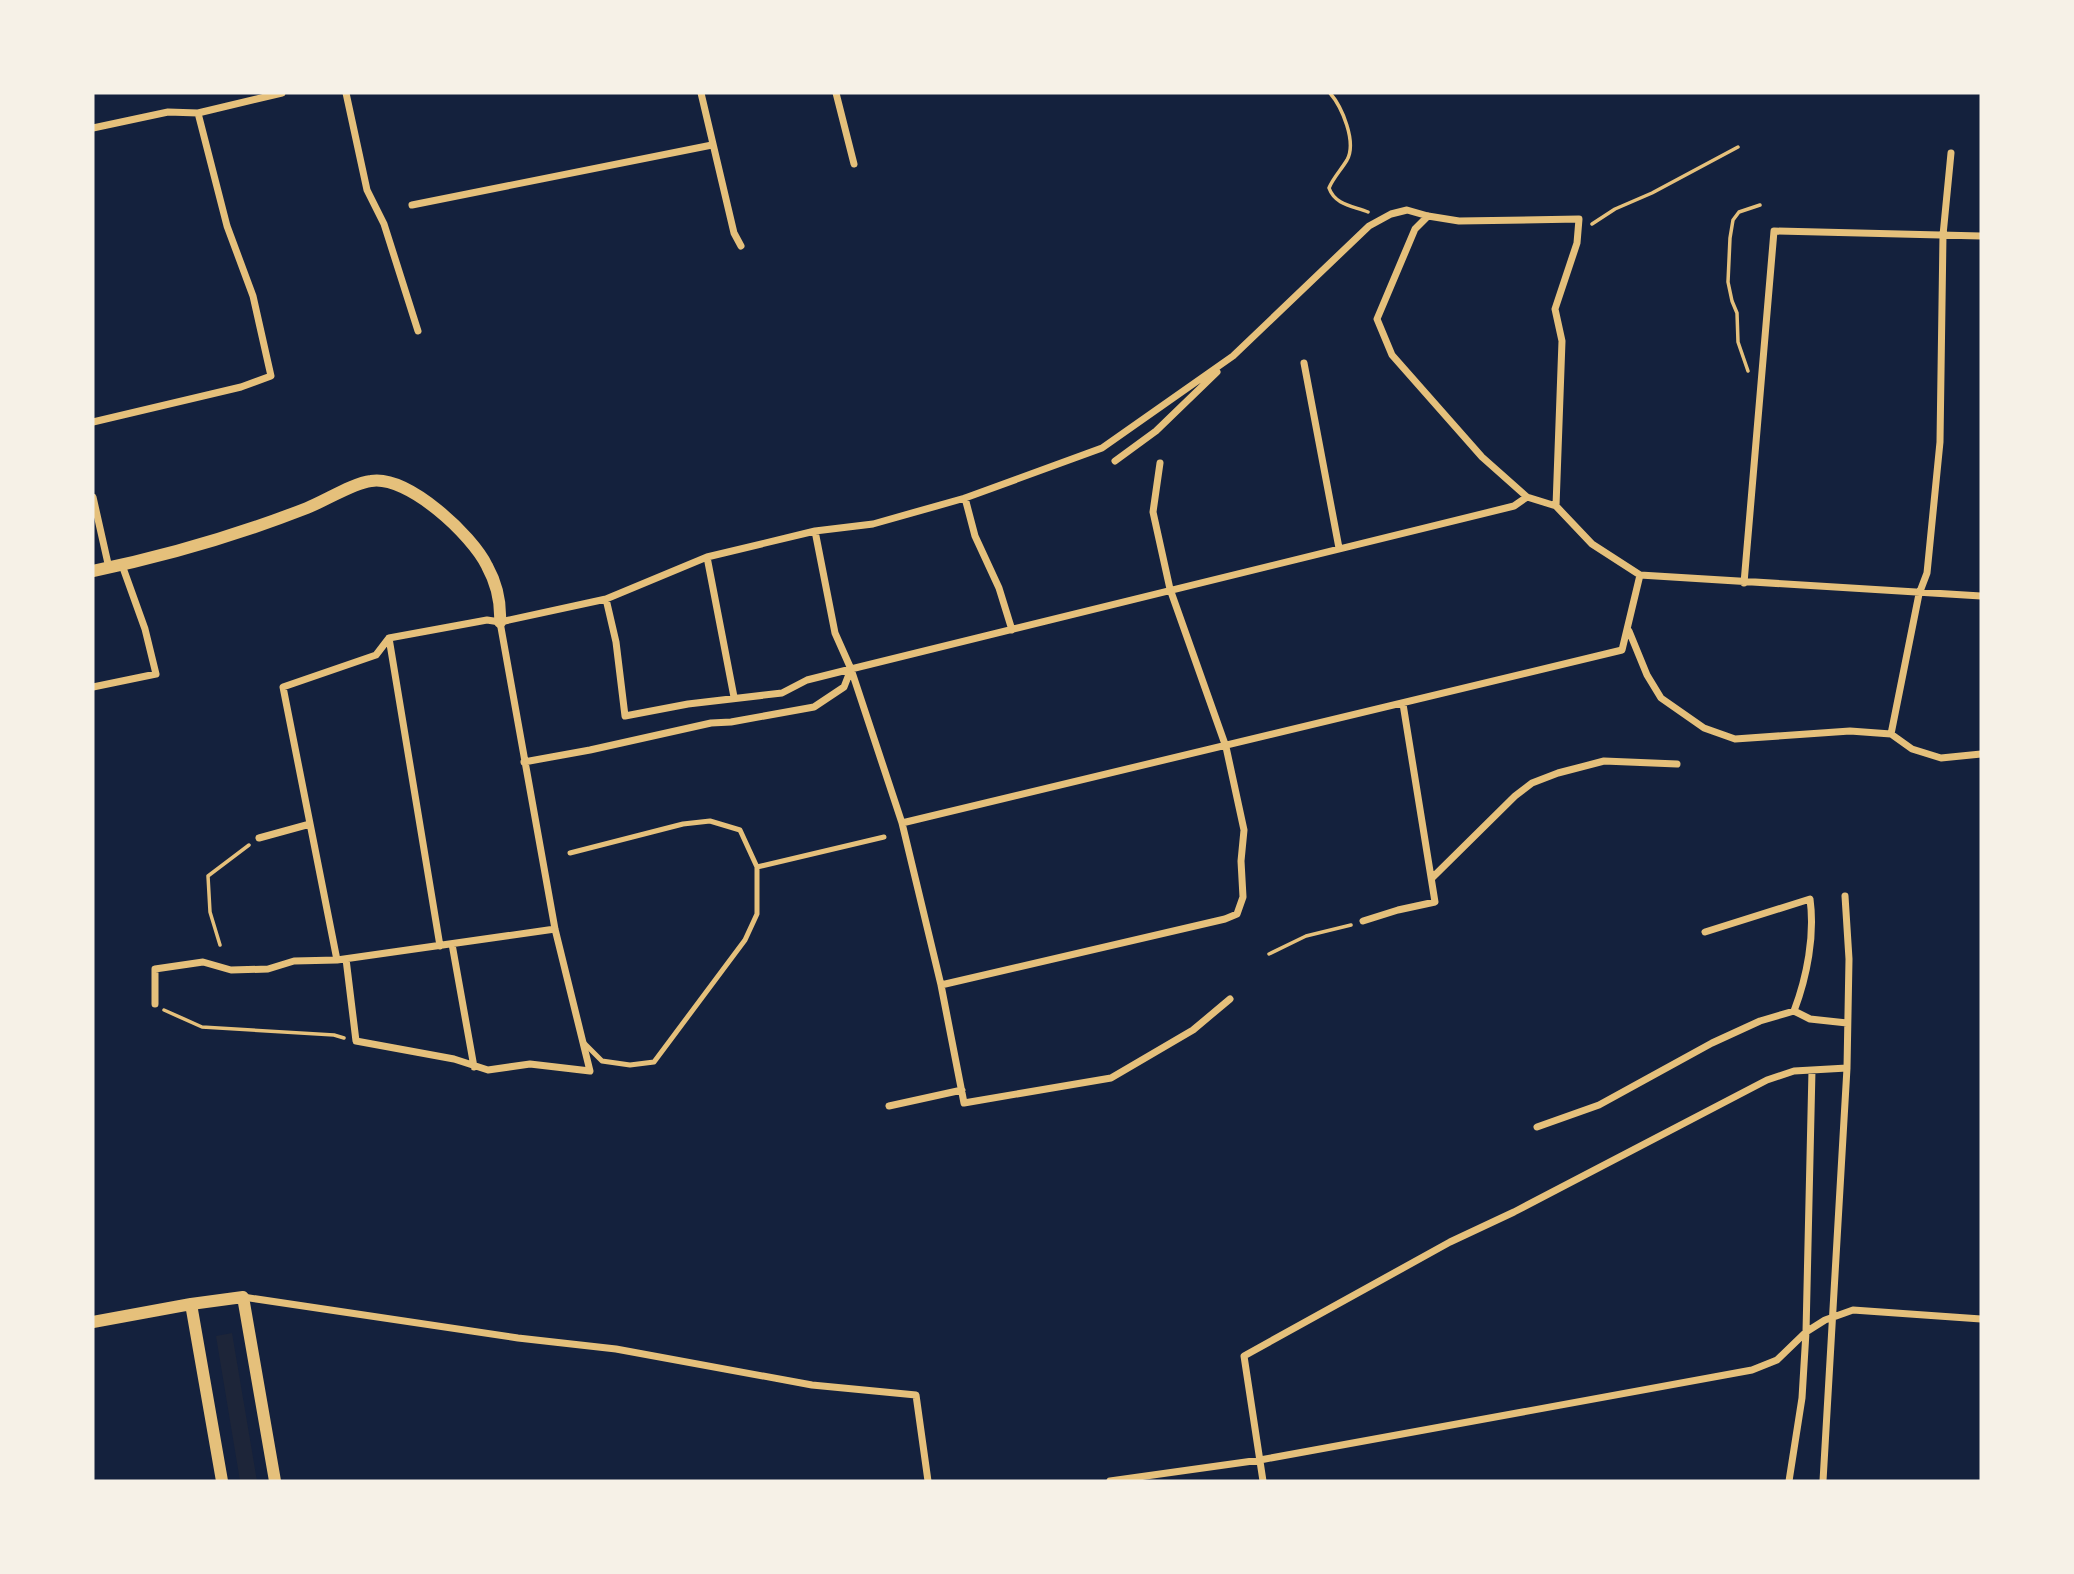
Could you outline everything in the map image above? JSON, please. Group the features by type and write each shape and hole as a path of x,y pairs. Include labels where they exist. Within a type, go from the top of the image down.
{"street":[{"path":"93,128 168,112 198,113 282,93"},
{"path":"346,93 367,190 384,224 418,331"},
{"path":"701,93 734,233 741,246"},
{"path":"836,93 854,164"},
{"path":"93,422 241,387 271,376 253,296 227,226 198,113"},
{"path":"412,205 712,145"},
{"path":"1891,734 1919,594 1927,573 1940,443 1943,235 1951,153"},
{"path":"1115,461 1156,431 1345,248 1369,226 1383,218 1408,210 1459,221 1579,219 1577,243 1555,309 1562,341 1556,506"},
{"path":"1428,216 1415,229 1377,319 1392,355 1482,457 1527,497 1556,506 1592,544 1640,575 1981,596"},
{"path":"1744,583 1774,231 1981,236"},
{"path":"337,960 283,687 376,655 389,638 487,620 500,622 606,599 707,557 815,531 873,524 965,498 1102,448 1233,356"},
{"path":"1304,363 1339,548"},
{"path":"941,985 1237,914 1242,897 1244,830 1226,747 1170,589 1153,512 1160,463"},
{"path":"93,571 195,547 308,508 371,481 396,484 417,496 467,537 487,565 501,602 500,622 555,929 590,1071 530,1065 488,1070 454,1059 356,1041 346,959"},
{"path":"93,497 116,567 145,629 156,674 93,687"},
{"path":"606,599 616,642 625,716 734,697 782,692 807,680 1514,506 1527,497"},
{"path":"965,498 975,536 999,587 1012,630"},
{"path":"815,531 835,633 851,669 902,823 941,985 964,1103 1111,1077 1193,1030 1230,999"},
{"path":"707,557 734,697"},
{"path":"902,823 1622,650 1629,630 1640,575"},
{"path":"1629,630 1647,675 1661,698 1703,728 1735,740 1850,731 1891,734 1912,749 1941,758 1981,754"},
{"path":"389,638 440,946"},
{"path":"524,762 711,723 814,707 844,687 851,669"},
{"path":"1363,921 1436,902 1403,704"},
{"path":"1432,878 1515,796 1532,783 1604,761 1677,764"},
{"path":"259,838 310,824"},
{"path":"1824,1481 1847,1068 1849,959 1845,896"},
{"path":"1705,932 1810,899 1813,920 1800,995 1794,1011"},
{"path":"155,1004 155,969 203,962 231,970 268,969 294,961 346,959 555,929"},
{"path":"452,944 474,1067"},
{"path":"1537,1127 1599,1105 1712,1043 1760,1021 1794,1011 1810,1018 1847,1023"},
{"path":"1263,1481 1244,1356 1450,1242 1514,1212 1767,1080 1794,1071 1847,1068"},
{"path":"1789,1481 1802,1398 1806,1332 1812,1070"},
{"path":"889,1107 962,1090"},
{"path":"243,1297 275,1481"},
{"path":"93,1322 243,1297 491,1334 616,1349 812,1384 916,1395 928,1481"},
{"path":"191,1304 222,1481"},
{"path":"1110,1481 1260,1460 1752,1370 1777,1360 1806,1332 1833,1317 1853,1310 1981,1319"}],"lane":[{"path":"570,853 683,824 710,821 740,830 757,867 757,914 745,940 654,1062 630,1065 602,1061 582,1041"},
{"path":"757,867 884,837"}],"path":[{"path":"1330,93 1342,116 1350,150 1348,159 1331,182 1331,195 1341,203 1383,218"},
{"path":"1578,233 1615,209 1652,193 1738,147"},
{"path":"1751,381 1738,342 1737,313 1728,282 1730,238 1733,220 1739,212 1760,205"},
{"path":"220,945 210,912 208,876 259,838"},
{"path":"1269,954 1306,936 1363,921"},
{"path":"155,1004 168,1013 202,1027 334,1035 356,1041"}],"shaded area":[{"path":"232,1333 257,1481 240,1481 216,1336"}]}
